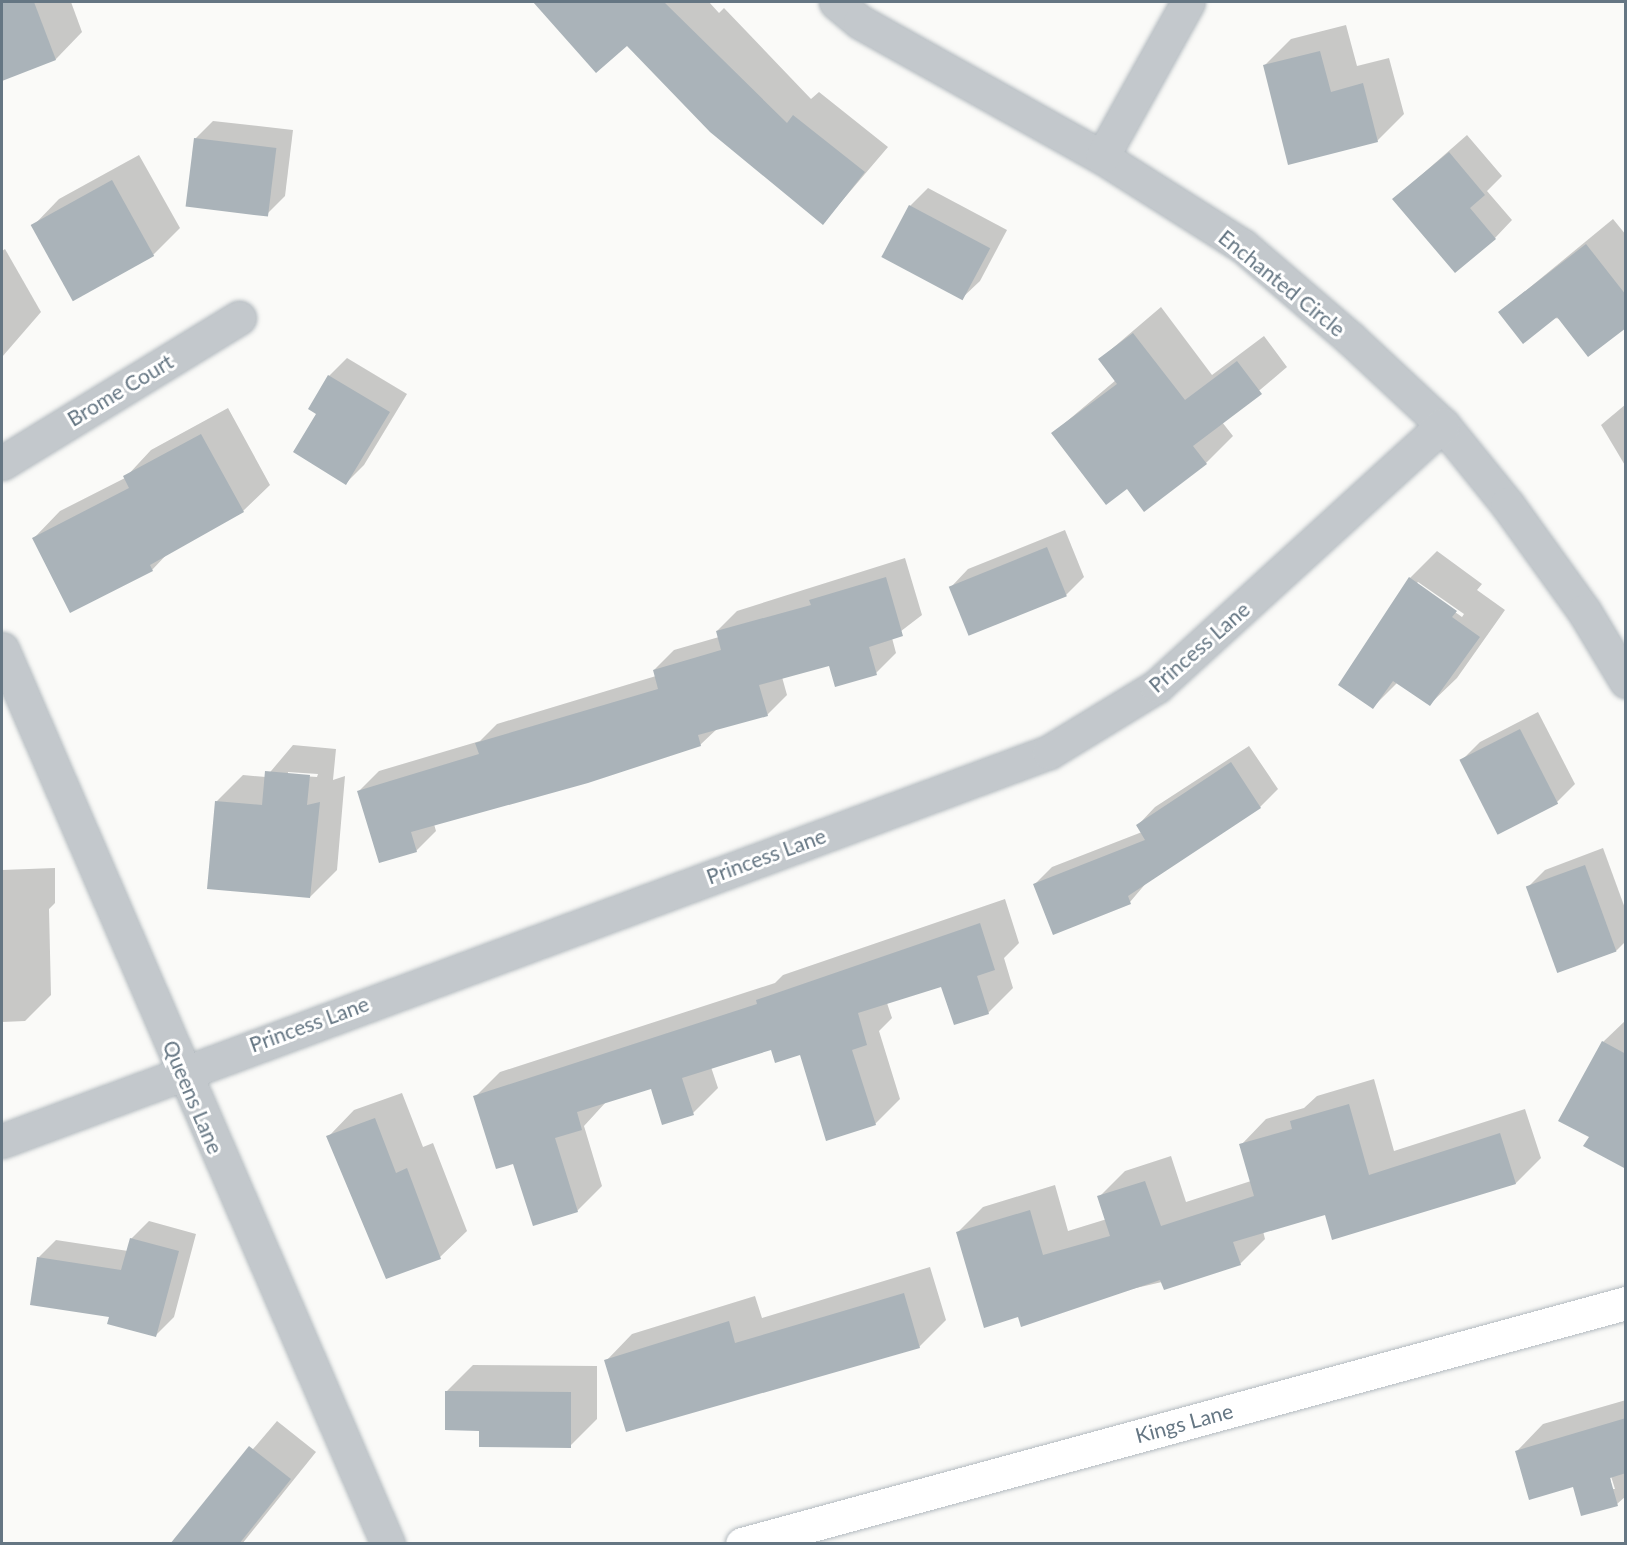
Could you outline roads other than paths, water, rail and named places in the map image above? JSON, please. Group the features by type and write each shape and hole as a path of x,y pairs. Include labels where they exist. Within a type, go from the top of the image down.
{"street":[{"name":"Enchanted Circle","path":"836,2 937,68 1102,157 1243,246 1443,425 1584,611 1626,681"},
{"path":"1102,157 1188,2"},
{"name":"Brome Court","path":"2,463 239,318"},
{"name":"Princess Lane","path":"2,1141 181,1071 1049,752 1157,686 1443,425"},
{"name":"Queens Lane","path":"2,649 181,1071 388,1544"},
{"name":"Kings Lane","path":"741,1544 1626,1303"}]}
